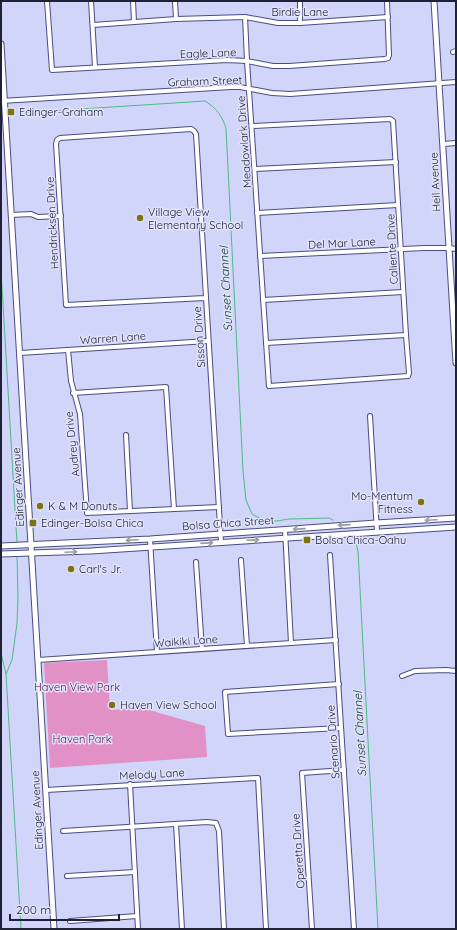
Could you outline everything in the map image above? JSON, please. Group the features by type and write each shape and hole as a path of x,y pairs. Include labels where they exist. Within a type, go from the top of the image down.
{"main road":[{"name":"Heil Avenue","path":"434,1 455,324 456,362"},
{"name":"Edinger Avenue","path":"1,44 3,101 20,353 54,929"},
{"name":"Bolsa Chica Street","path":"1,546 150,539 456,518"},
{"name":"Bolsa Chica Street","path":"1,554 151,547 456,527"},
{"path":"90,542 91,550"}],"street":[{"name":"Eagle Lane","path":"47,1 52,70 227,60 247,61 273,66 289,66 385,59 388,58 389,55 388,17"},
{"path":"91,1 95,67"},
{"path":"133,1 134,22"},
{"path":"175,1 176,19"},
{"path":"300,1 300,23"},
{"path":"387,1 388,17"},
{"name":"Birdie Lane","path":"93,25 176,19 245,17 278,23 388,17"},
{"name":"Meadowlark Drive","path":"245,17 269,386"},
{"name":"Graham Street","path":"3,101 231,87 240,87 272,94 290,94 456,82"},
{"name":"Caliente Drive","path":"252,126 390,119 393,121 396,162 409,375 406,377 269,386"},
{"name":"Hendricksen Drive","path":"194,131 191,129 60,138 57,140 56,144 66,305 205,298"},
{"name":"Sisson Drive","path":"194,131 196,134 221,542"},
{"path":"443,144 456,143"},
{"path":"255,169 396,162"},
{"path":"257,213 398,205"},
{"path":"11,215 31,214 38,217 61,216"},
{"name":"Del Mar Lane","path":"260,256 401,248 456,248"},
{"path":"263,300 403,292"},
{"path":"266,343 406,335"},
{"name":"Warren Lane","path":"20,353 208,341"},
{"name":"Audrey Drive","path":"68,350 73,393 80,414 87,514 130,511"},
{"path":"73,393 166,387 174,509"},
{"path":"370,416 377,532"},
{"path":"126,435 130,511 219,507"},
{"path":"285,530 291,643"},
{"path":"150,539 157,652"},
{"name":"Scenario Drive","path":"330,555 354,929"},
{"path":"241,560 247,646"},
{"path":"196,562 202,649"},
{"name":"Waikiki Lane","path":"38,660 336,640"},
{"path":"402,676 416,671 456,671"},
{"path":"339,684 225,692 228,734 341,728"},
{"name":"Operetta Drive","path":"312,929 302,773 344,770"},
{"name":"Melody Lane","path":"46,790 130,784 258,778 266,929"},
{"path":"130,784 138,929"},
{"path":"63,831 207,822 216,823 219,831 224,929"},
{"path":"176,824 182,929"},
{"path":"67,876 135,872"},
{"path":"70,921 137,916"}],"green space":[{"name":"Haven Park","path":"107,660 110,710 142,708 205,726 207,757 50,768 44,663"}],"waterway":[{"name":"Sunset Channel","path":"19,113 205,101 218,112 226,128 243,471 246,500 252,514 263,520 277,521 289,519 329,518 333,520"},
{"path":"1,270 17,543"},
{"name":"Sunset Channel","path":"355,540 358,551 378,929"},
{"path":"6,674 12,660 17,623 17,556"},
{"path":"1,653 6,674 21,929"}],"place":[{"name":"Edinger-Graham","path":"11,112"},
{"name":"Village View Elementary School","path":"140,218"},
{"name":"Mo-Mentum Fitness","path":"421,502"},
{"name":"K & M Donuts","path":"40,506"},
{"name":"Edinger-Bolsa Chica","path":"33,523"},
{"name":"Bolsa Chica-Oahu","path":"307,540"},
{"name":"Carl's Jr.","path":"71,569"},
{"name":"Haven View School","path":"112,705"}],"park label":[{"name":"Haven View Park","path":"77,687"}]}
